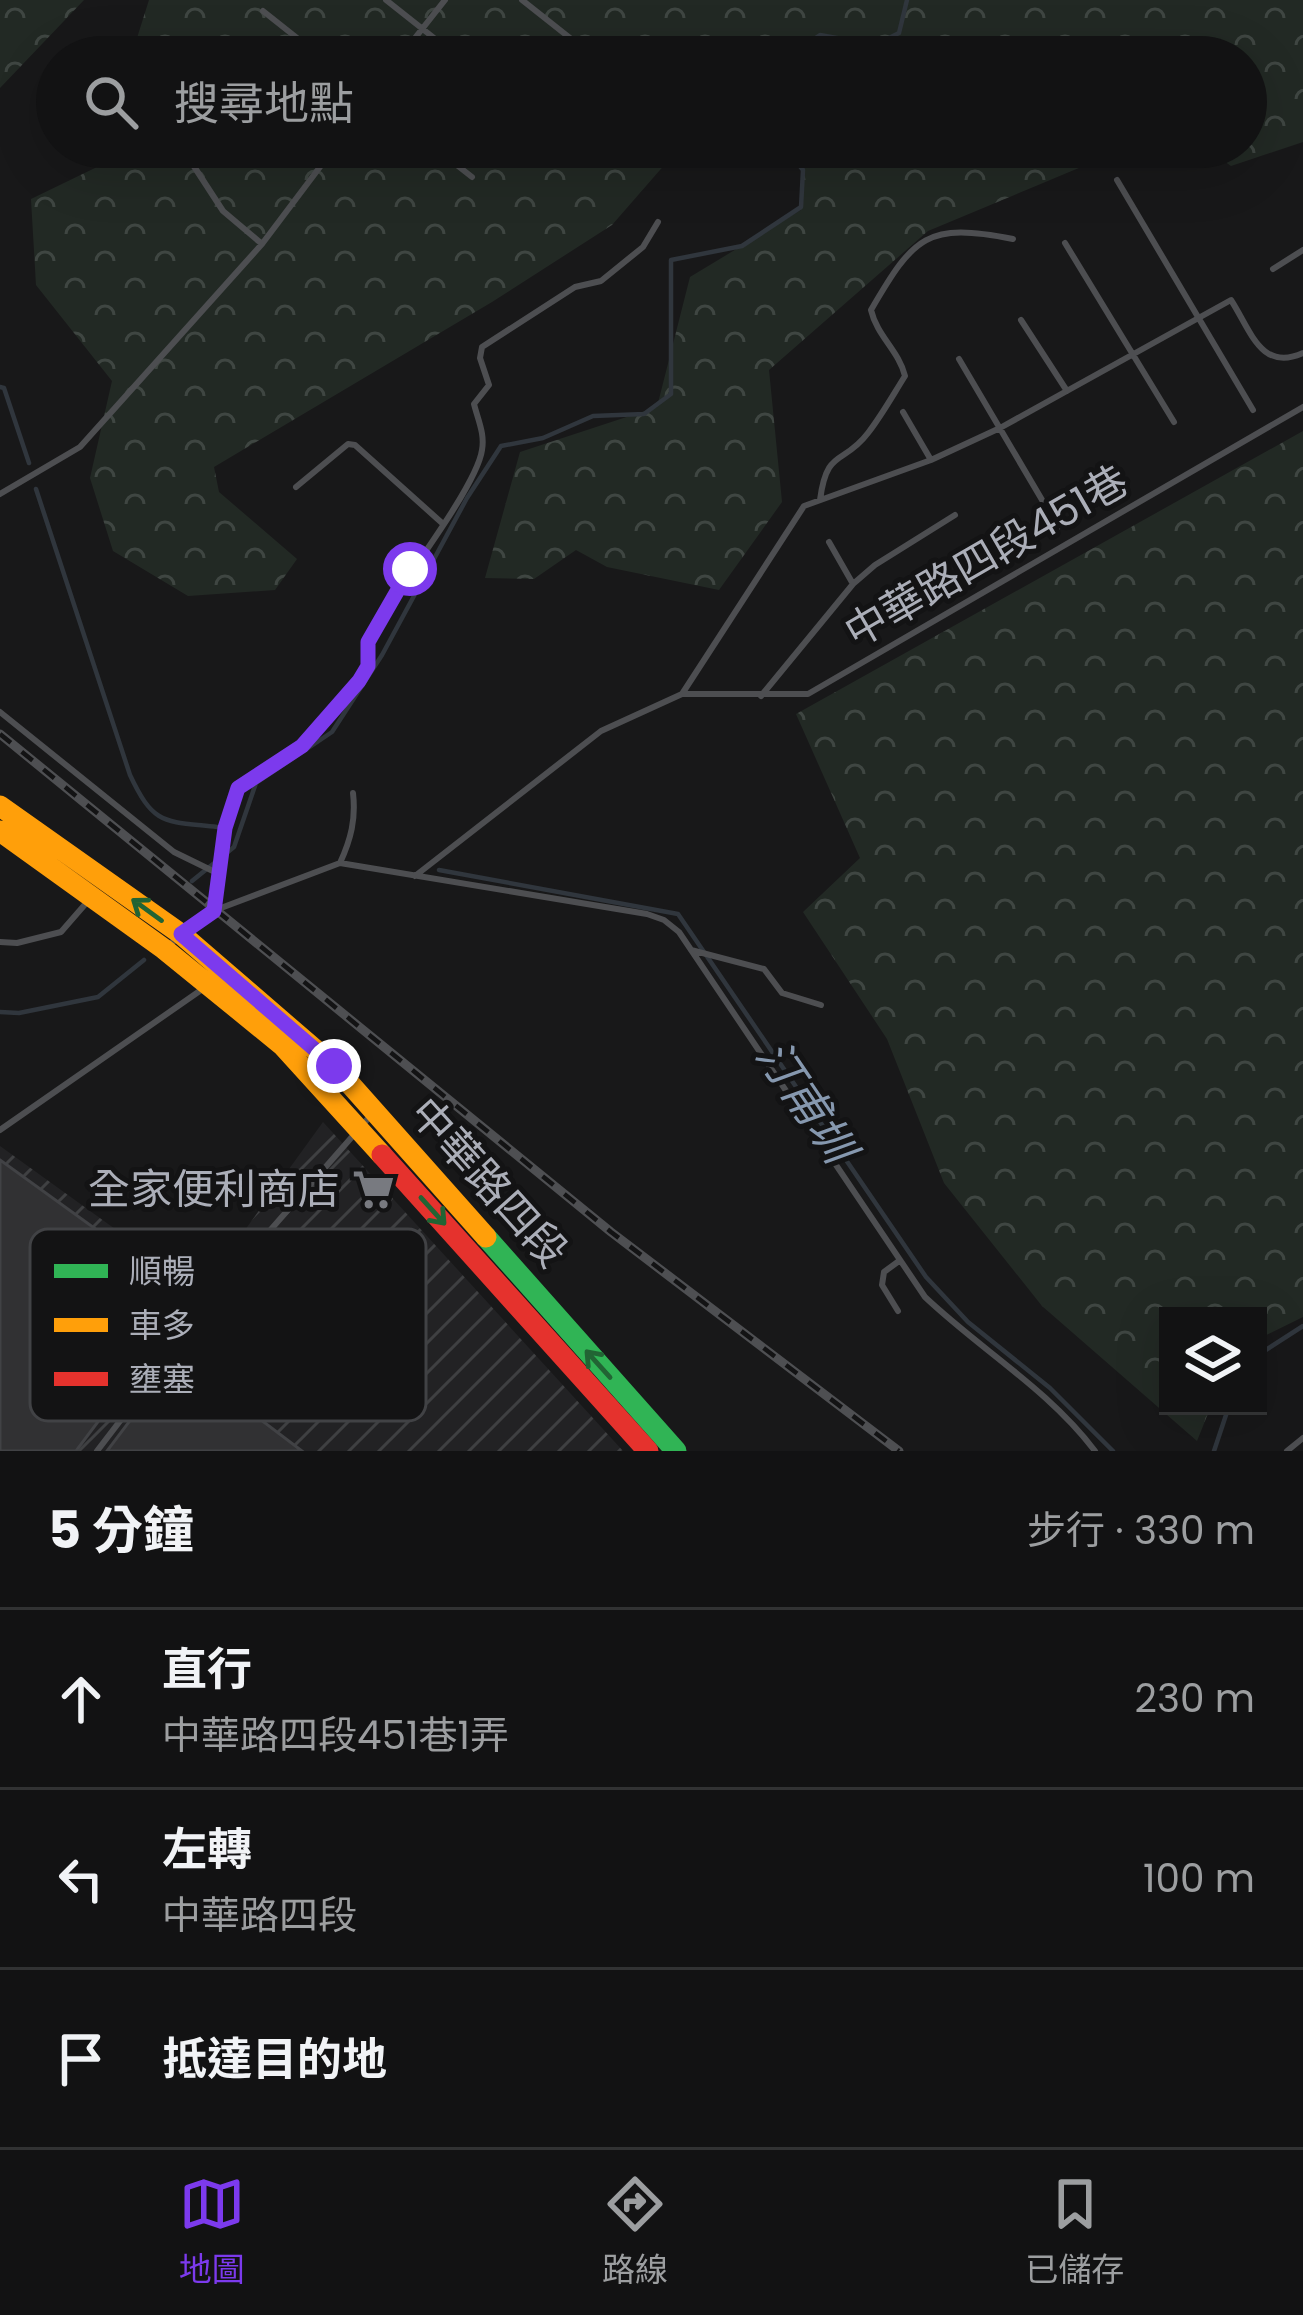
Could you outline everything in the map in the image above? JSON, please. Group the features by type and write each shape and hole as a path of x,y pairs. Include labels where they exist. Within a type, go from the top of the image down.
{"main road":[{"name":"中華路四段","path":"0,806 98,888 334,1066 366,1119 648,1451"},
{"name":"中華路四段","path":"0,831 98,888"},
{"name":"中華路四段","path":"172,941 207,986 366,1119 676,1451"}],"lane":[{"path":"386,0 431,36"},
{"path":"416,36 445,0"},
{"path":"522,0 567,36"},
{"path":"263,11 295,36"},
{"path":"195,168 223,211 262,244"},
{"path":"0,494 80,447 262,244 321,168"},
{"path":"462,168 472,176"},
{"path":"1117,180 1253,410"},
{"path":"214,911 220,853 238,788 302,746 359,681 368,666 368,642 378,620 482,457 483,435 474,404 489,385 480,358 482,347 575,287 601,281 643,247 658,222"},
{"path":"820,500 824,474 833,459 860,442 905,376 902,364 875,328 871,310 895,269 917,245 941,232 1013,239"},
{"path":"1065,243 1174,422"},
{"path":"1273,269 1303,250"},
{"path":"682,694 804,506 931,460 1000,428 1232,300 1267,356 1280,361 1303,353"},
{"path":"1021,320 1067,391"},
{"name":"中華路四段451巷","path":"959,359 1058,527"},
{"name":"中華路四段451巷","path":"415,876 602,731 682,694 808,694 1303,407"},
{"path":"903,412 931,460"},
{"path":"296,487 348,444 356,445 442,523"},
{"path":"761,696 853,584 955,515"},
{"path":"829,542 853,584"},
{"path":"0,712 174,852 217,873"},
{"path":"340,863 351,839 353,793"},
{"path":"172,941 214,911 340,863 664,920 679,932 925,1297 1047,1396 1095,1451"},
{"path":"0,942 61,932 98,888"},
{"path":"691,950 764,969 782,993 821,1006"},
{"path":"0,1130 207,986"},
{"path":"271,1229 366,1119"},
{"path":"898,1311 882,1285 884,1272 899,1261"},
{"path":"97,1451 120,1421"},
{"path":"1287,1451 1303,1438"}],"shaded area":[{"path":"323,1122 421,1229 246,1229"},
{"path":"0,1146 115,1229 30,1229 30,1421 426,1421 426,1235 623,1451 0,1451"}],"green space":[{"path":"0,0 84,0 50,36 36,36 36,50 0,88"},
{"path":"149,0 1303,0 1303,142 1267,154 1267,36 138,36"},
{"path":"95,168 662,168 612,225 214,467 219,492 297,559 275,590 188,596 113,551 90,478 112,381 36,285 31,199"},
{"path":"800,168 1079,168 928,231 769,370 782,502 719,590 607,567 576,550 534,579 485,578 520,452 657,407 690,277 801,210"},
{"path":"1303,431 1303,1317 1267,1335 1267,1307 1159,1307 1159,1408 1042,1306 944,1183 887,1039 803,912 860,858 796,714"},
{"path":"1167,1415 1207,1415 1197,1441"}],"building":[{"path":"0,1160 96,1229 30,1229 30,1421 99,1421 76,1451 0,1451"},
{"path":"130,1421 262,1421 302,1451 107,1451"}],"waterway":[{"path":"893,36 899,33 907,0"},
{"path":"818,36 826,36"},
{"path":"192,881 234,847 256,783 332,732 382,655 467,498 501,446 543,438 593,416 644,414 671,394 671,260 742,246 801,207 801,168"},
{"name":"汀甫圳","path":"0,387 29,463"},
{"name":"汀甫圳","path":"36,489 138,792 163,818 217,827"},
{"name":"汀甫圳","path":"439,870 678,914 926,1277 968,1322 1050,1388 1113,1451"},
{"path":"0,1012 19,1013 98,997 144,960"},
{"path":"1267,1349 1303,1326"},
{"path":"1214,1451 1226,1415"}],"railway":[{"path":"0,734 611,1232 899,1451"}],"traffic: fast":[{"path":"486,1237 676,1451"}],"traffic: slow":[{"path":"0,806 181,934 334,1066 486,1237"},
{"path":"0,831 164,949 282,1045 382,1155"}],"traffic: jam":[{"path":"382,1155 648,1451"}],"place":[{"name":"全家便利商店","path":"374,1189"}],"route":[{"path":"334,1066 181,934 214,911 225,828 238,788 302,746 359,681 368,666 368,642 378,620 410,569"}]}
